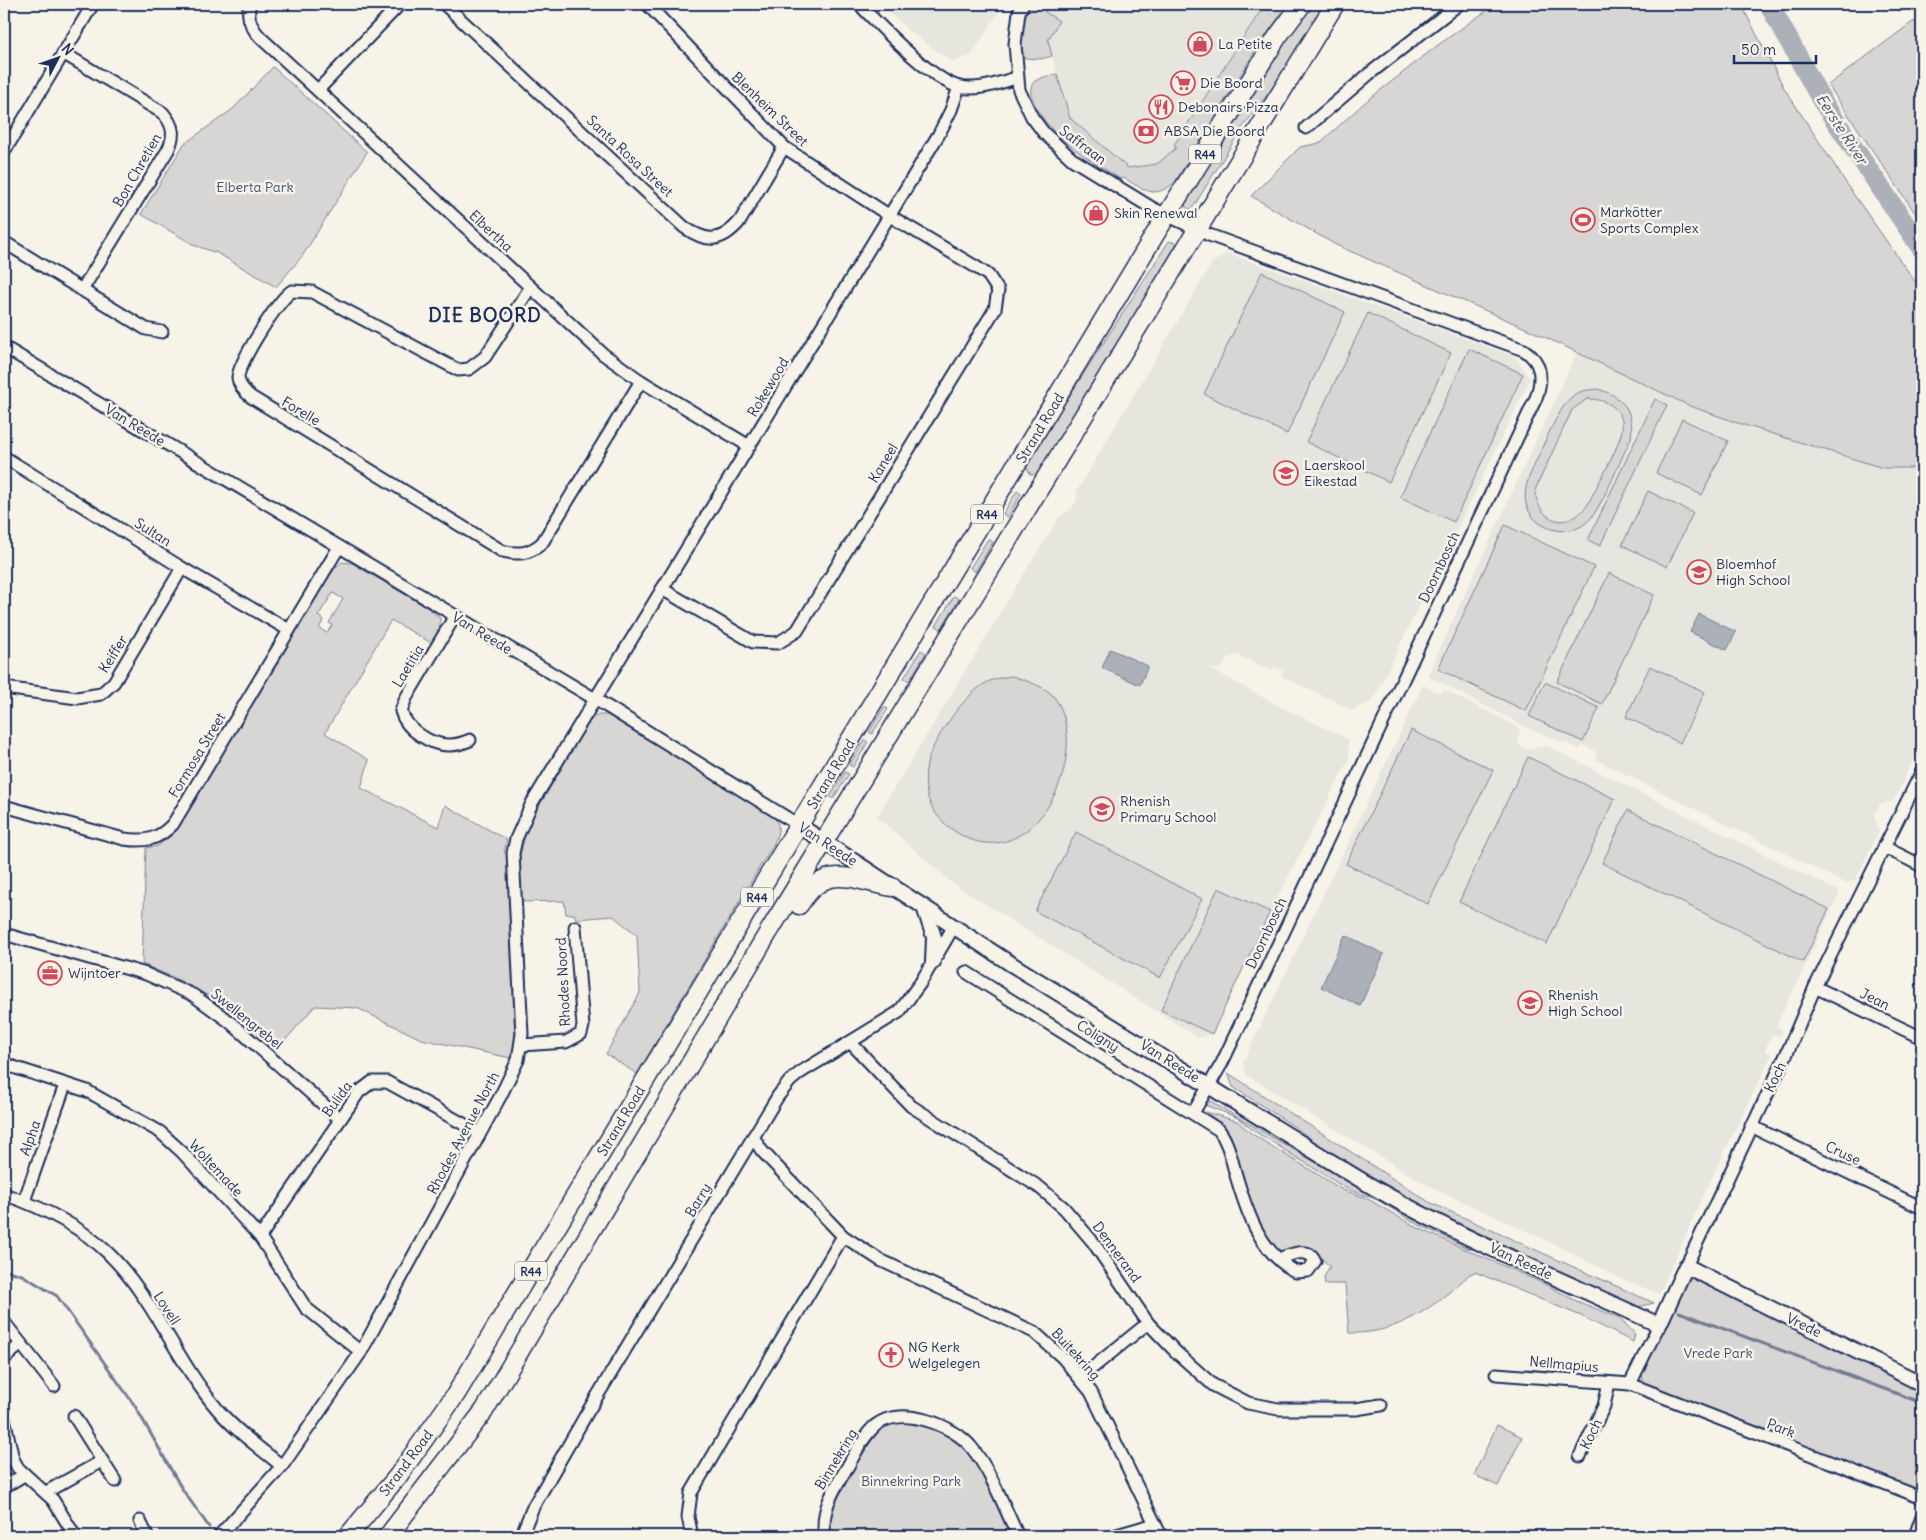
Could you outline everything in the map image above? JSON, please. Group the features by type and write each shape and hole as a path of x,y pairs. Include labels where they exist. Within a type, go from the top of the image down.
{"main road":[{"name":"Strand Road","path":"348,1536 398,1476 456,1394 1167,216 1278,36 1302,4"},
{"name":"R44","path":"388,1536 484,1411 765,938 826,842 1195,229 1335,4"},
{"path":"765,938 780,929 816,883 825,878 835,876 892,887"}],"street":[{"path":"4,152 93,4"},
{"name":"Elbertha","path":"250,4 249,15 254,31 603,354 641,381 749,446"},
{"path":"318,90 400,4"},
{"name":"Santa Rosa Street","path":"444,4 684,227 698,237 708,240 721,238 731,231 740,221 784,147"},
{"name":"Blenheim Street","path":"647,4 784,147 890,216"},
{"path":"859,4 920,61 941,78 959,87 982,87 1016,78 1014,44 1019,12 1023,4"},
{"path":"1306,128 1369,74 1459,4"},
{"name":"Bon Chretien","path":"63,52 163,113 173,128 174,136 168,150 82,290"},
{"name":"Saffraan","path":"1016,78 1019,90 1032,118 1058,148 1089,171 1167,216 1195,229"},
{"name":"Rokewood","path":"595,699 947,121 959,87"},
{"name":"Kaneel","path":"662,589 753,642 778,643 797,631 807,618 995,309 998,300 998,290 988,275 890,216"},
{"name":"Doornbosch","path":"1193,1113 1210,1086 1541,385 1538,363 1524,350 1195,229"},
{"path":"4,242 146,329 162,332"},
{"name":"Forelle","path":"530,288 485,357 469,369 458,370 312,292 292,291 282,299 241,366 238,379 244,392 251,398 502,551 524,554 533,550 545,538 641,381"},
{"name":"Van Reede","path":"4,347 595,699 826,842 954,926 1394,1200 1456,1232 1659,1325"},
{"name":"Sultan","path":"4,457 182,568 289,630"},
{"name":"Formosa Street","path":"4,806 132,840 152,839 164,834 173,824 339,547"},
{"name":"Keiffer","path":"4,688 77,698 101,694 114,682 182,568"},
{"name":"Laetitia","path":"455,616 406,698 401,711 406,722 428,740 450,746 470,740"},
{"name":"Rhodes Avenue North","path":"219,1536 282,1466 361,1352 510,1078 522,1045 513,875 516,839 532,803 595,699"},
{"name":"Koch","path":"1630,1384 1816,987 1922,771"},
{"path":"1884,847 1922,866"},
{"path":"924,907 934,937 933,962"},
{"name":"Barry","path":"521,1536 534,1507 587,1412 753,1137 790,1081 899,1012 913,995 954,926"},
{"name":"Rhodes Noord","path":"522,1045 566,1042 581,1034 583,1026 575,927"},
{"name":"Swellengrebel","path":"4,934 146,974 193,995 230,1022 340,1119"},
{"name":"Coligny","path":"966,972 1212,1124 1224,1137 1250,1220 1279,1259 1289,1268 1303,1272 1315,1264 1311,1255 1300,1253 1279,1259"},
{"name":"Jean","path":"1816,987 1922,1038"},
{"name":"Dennerand","path":"851,1043 916,1110 1034,1183 1064,1208 1093,1242 1148,1323 1212,1385 1248,1403 1263,1407 1291,1410 1356,1409 1381,1405"},
{"name":"Woltemade","path":"4,1064 100,1097 160,1132 182,1152 260,1237 306,1308 361,1352"},
{"name":"Bulida","path":"260,1237 359,1092 372,1082 379,1080 387,1082 480,1133"},
{"name":"Alpha","path":"24,1201 65,1084"},
{"name":"Cruse","path":"1751,1126 1922,1208"},
{"name":"Buitekring","path":"753,1137 771,1161 843,1236 880,1260 1034,1332 1081,1377 1091,1392 1161,1536"},
{"name":"Lovell","path":"4,1194 56,1216 83,1233 108,1253 138,1291 219,1412 282,1466"},
{"path":"692,1536 688,1517 688,1504 694,1486 843,1236"},
{"name":"Vrede","path":"1686,1266 1922,1384"},
{"path":"4,1322 54,1386"},
{"path":"1081,1377 1148,1323"},
{"path":"4,1358 21,1344"},
{"name":"Nellmapius","path":"1496,1374 1630,1384"},
{"name":"Koch","path":"1580,1456 1604,1406 1609,1383"},
{"name":"Park","path":"1630,1384 1922,1498"},
{"name":"Binnekring","path":"825,1536 824,1521 830,1497 864,1438 883,1421 902,1415 932,1422 966,1440 985,1468 1018,1536"},
{"path":"74,1416 115,1481"},
{"path":"4,1418 13,1459 24,1475 46,1492 75,1536"},
{"path":"46,1492 102,1461"},
{"path":"4,1487 24,1475"},
{"path":"1915,1536 1922,1516"},
{"path":"140,1521 147,1536"},
{"path":"1113,1536 1155,1524"}],"shaded area":[{"path":"880,4 1004,4 971,56 952,62 908,30"},
{"path":"1046,4 1265,4 1187,122 1174,145 1176,148 1157,164 1128,168 1070,118 1047,40 1045,12 1049,6"},
{"path":"1227,253 1516,357 1530,380 1372,702 1353,710 1281,676 1283,671 1274,667 1272,671 1238,655 1227,658 1222,668 1211,669 1275,704 1348,739 1349,759 1270,912 1212,1034 1199,1038 952,883 877,817 1059,518 1073,507 1077,499 1077,491 1212,263"},
{"name":"Bloemhof High School","path":"1577,352 1690,406 1738,423 1883,468 1922,468 1922,740 1894,801 1880,804 1874,815 1879,831 1855,880 1845,883 1597,760 1595,750 1582,745 1580,749 1534,731 1427,676"},
{"path":"1699,614 1736,632 1727,650 1690,632"},
{"path":"1110,649 1148,666 1140,685 1102,668"},
{"name":"Rhenish High School","path":"1423,685 1441,694 1444,690 1520,728 1518,744 1526,749 1547,746 1840,892 1776,1026 1783,1030 1780,1037 1773,1034 1768,1043 1765,1051 1772,1054 1705,1192 1659,1294 1620,1278 1548,1241 1425,1184 1247,1075 1243,1063"},
{"path":"1345,935 1384,954 1360,1006 1321,987"}],"green space":[{"path":"1030,4 1049,5 1045,12 1059,21 1048,40 1052,56 1041,59 1025,58 1022,52 1022,31"},
{"path":"1265,4 1288,4 1255,51 1175,182 1161,191 1150,191 1124,178 1120,179 1071,147 1050,127 1034,103 1031,92 1033,83 1040,78 1057,74 1070,118 1128,168 1157,164 1176,148 1174,145"},
{"path":"1311,4 1327,4 1270,91 1242,128 1194,206 1191,209 1186,208 1185,203 1188,198 1293,29"},
{"name":"Markötter Sports Complex","path":"1496,4 1741,4 1784,88 1854,195 1914,280 1922,288 1922,468 1883,468 1738,423 1690,406 1532,331 1336,245 1251,196 1300,147 1320,143 1363,104 1438,45"},
{"path":"1914,21 1922,31 1922,223 1828,85"},
{"name":"Elberta Park","path":"273,67 367,152 303,255 276,287 217,253 196,246 141,214 184,144 233,109"},
{"path":"1169,241 1176,243 1176,248 1045,466 1036,474 1031,475 1027,468 1030,457"},
{"path":"1262,272 1345,312 1287,434 1204,394"},
{"path":"1368,313 1451,353 1389,482 1306,442"},
{"path":"1469,349 1523,374 1454,522 1400,497"},
{"path":"1597,389 1620,400 1625,406 1631,420 1631,438 1592,517 1578,528 1560,531 1551,529 1536,520 1530,513 1525,497 1528,480 1561,410 1579,392","holes":["1587,399 1594,399 1608,404 1619,413 1622,426 1621,434 1611,460 1588,504 1580,513 1572,518 1564,521 1556,520 1542,510 1537,501 1535,490 1572,410"]},
{"path":"1655,399 1667,405 1600,546 1588,540"},
{"path":"1682,419 1728,441 1702,495 1656,473"},
{"path":"1017,491 1021,494 1008,517 1003,514"},
{"path":"1648,491 1693,513 1667,567 1622,545"},
{"path":"1505,525 1594,567 1526,711 1438,669"},
{"path":"988,539 993,542 975,572 970,568"},
{"path":"342,562 352,563 428,608 440,618 440,631 433,644 391,620 325,733 369,760 361,788 438,827 445,805 507,840 504,852 507,853 515,1040 511,1058 421,1039 357,1008 315,1006 275,1052 207,995 175,978 142,964 146,848 158,846 178,829 335,568","holes":["333,593 343,599 329,623 332,625 327,633 319,628 324,620 318,616"]},
{"path":"1609,573 1654,595 1602,704 1557,682"},
{"path":"954,596 959,599 941,629 936,626"},
{"path":"921,650 926,653 909,681 904,678"},
{"path":"1650,666 1705,692 1680,743 1626,717"},
{"path":"1012,676 1041,687 1055,698 1065,720 1067,746 1063,773 1052,799 1037,821 1018,836 995,843 969,839 945,824 934,811 926,786 928,760 937,739 953,715 972,694 990,681"},
{"path":"1545,682 1599,708 1583,742 1529,716"},
{"path":"884,707 888,709 872,734 869,732"},
{"path":"598,715 607,715 754,803 772,815 778,825 776,838 769,851 637,1074 606,1054 640,993 637,935 613,916 576,919 574,914 566,914 564,901 521,902 520,855 528,825 589,721"},
{"path":"1411,730 1493,770 1428,904 1346,864"},
{"path":"865,740 868,742 853,767 849,765"},
{"path":"1528,757 1615,799 1547,944 1459,902"},
{"path":"845,772 849,774 833,799 830,797"},
{"path":"1628,810 1829,909 1803,962 1602,863"},
{"path":"1076,832 1202,899 1160,978 1035,911"},
{"path":"1218,888 1270,912 1212,1034 1161,1010"},
{"path":"1228,1073 1429,1202 1654,1303 1638,1307 1463,1229 1412,1204 1338,1159 1295,1127 1233,1087"},
{"path":"1210,1101 1415,1220 1480,1251 1467,1248 1413,1222 1378,1200 1347,1189 1256,1132 1236,1117 1205,1105"},
{"path":"1206,1112 1237,1121 1252,1134 1343,1190 1366,1198 1416,1227 1549,1286 1574,1300 1620,1318 1635,1334 1633,1342 1581,1316 1475,1272 1429,1307 1400,1324 1367,1332 1349,1333 1345,1284 1325,1284 1324,1277 1330,1266 1312,1251 1288,1253 1281,1251 1272,1243 1264,1231 1250,1199 1231,1136 1223,1125"},
{"name":"Vrede Park","path":"1693,1278 1705,1282 1922,1390 1922,1488 1914,1490 1644,1386 1642,1374 1686,1283"},
{"name":"Binnekring Park","path":"893,1422 925,1424 948,1435 968,1450 1001,1508 1008,1529 1007,1536 830,1536 831,1506 874,1434 882,1427"},
{"path":"1497,1425 1522,1437 1498,1486 1474,1475"}],"waterway":[{"name":"Eerste River","path":"1769,4 1822,101 1922,249"},
{"path":"4,1270 22,1275 57,1296 135,1406 182,1489 209,1527"},
{"path":"1679,1312 1914,1400 1922,1405"}],"place":[{"name":"La Petite","path":"1200,44"},
{"name":"Die Boord","path":"1183,83"},
{"name":"Debonairs Pizza","path":"1161,107"},
{"name":"ABSA Die Boord","path":"1146,131"},
{"name":"Skin Renewal","path":"1096,213"},
{"name":"Markötter Sports Complex","path":"1583,220"},
{"name":"Laerskool Eikestad","path":"1286,473"},
{"name":"Bloemhof High School","path":"1699,572"},
{"name":"Rhenish Primary School","path":"1102,809"},
{"name":"Wijntoer","path":"50,973"},
{"name":"Rhenish High School","path":"1530,1003"},
{"name":"NG Kerk Welgelegen","path":"891,1355"}],"district":[{"name":"DIE BOORD","path":"485,315"}]}
